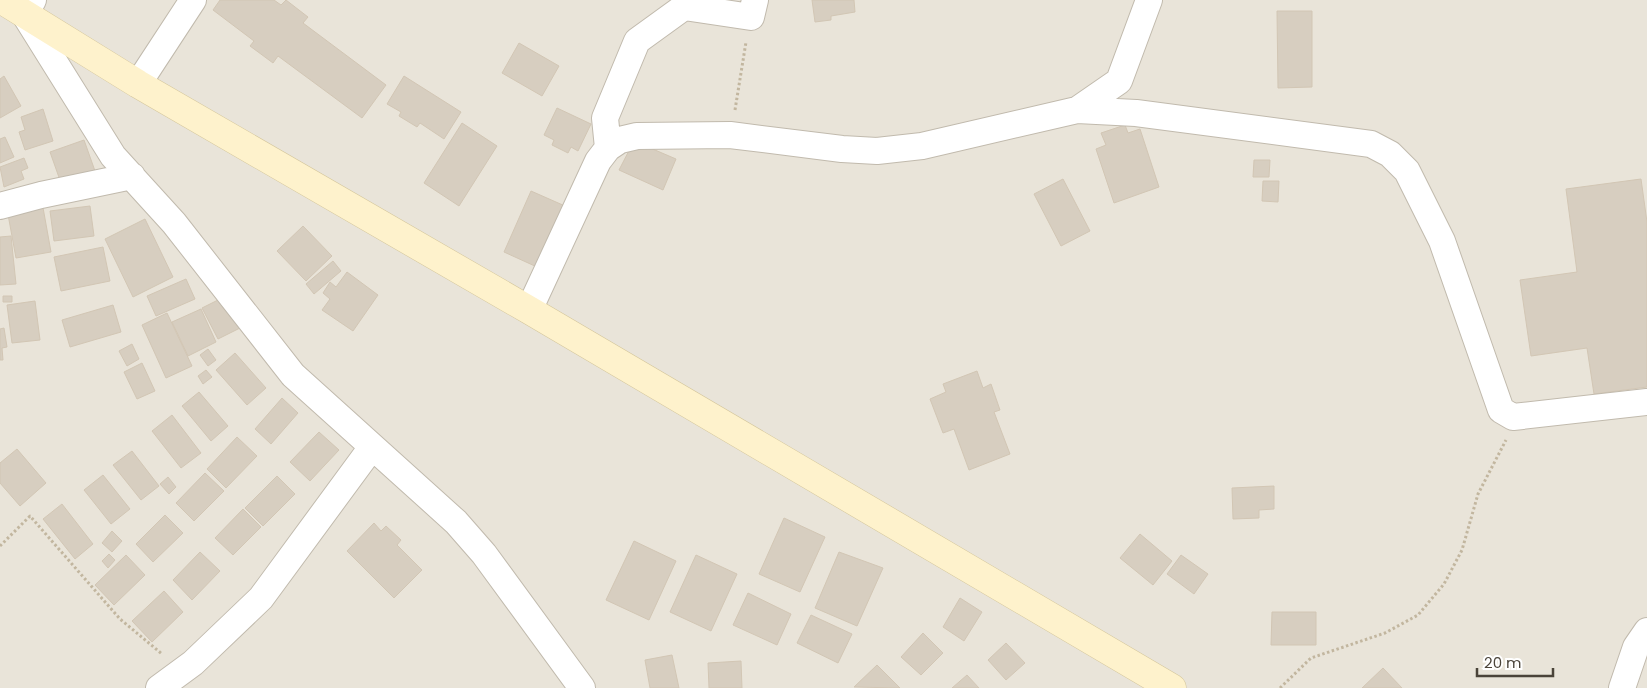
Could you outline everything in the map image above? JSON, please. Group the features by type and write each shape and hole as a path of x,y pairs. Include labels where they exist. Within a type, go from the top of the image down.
{"street":[{"path":"2,0 29,8 138,84 530,310 1172,688"},
{"path":"138,84 193,0"},
{"path":"1077,110 1119,80 1148,0"},
{"path":"608,148 605,118 637,41 684,7 753,8"},
{"path":"29,8 88,118 113,156 174,223 293,375 456,522 484,554 582,688"},
{"path":"530,310 578,200 598,161 608,148 620,140 637,136 730,135 842,149 877,151 922,146 1077,110 1136,113 1371,144 1390,154 1407,171 1442,241 1502,410 1513,417 1647,402"},
{"path":"0,206 41,195 132,176"},
{"path":"159,688 180,672 260,598 372,447"},
{"path":"1622,688 1636,647 1647,631"}],"path":[{"path":"730,135 753,8"},
{"path":"1280,688 1311,658 1385,633 1418,615 1444,584 1462,550 1478,494 1502,450 1513,417"},
{"path":"0,546 30,516 120,619 180,672"}],"shaded area":[{"path":"0,0 1647,0 1647,688 0,688"}],"building":[{"path":"220,0 274,0 281,5 286,0 308,17 303,23 386,85 362,118 278,56 273,63 250,46 254,41 213,10"},
{"path":"812,0 854,0 855,12 831,16 831,20 815,22"},
{"path":"1277,11 1312,11 1312,87 1278,88"},
{"path":"519,43 559,66 542,96 502,73"},
{"path":"4,76 21,106 0,118 0,79"},
{"path":"404,76 461,112 444,139 420,123 417,127 399,116 401,112 387,104"},
{"path":"557,108 591,124 578,151 571,147 568,153 552,145 554,140 544,135"},
{"path":"43,109 53,141 25,150 19,132 25,130 21,117"},
{"path":"462,123 497,146 459,206 424,183"},
{"path":"1125,125 1128,133 1140,129 1159,187 1114,203 1096,149 1106,145 1101,133"},
{"path":"5,137 14,157 0,163 0,139"},
{"path":"84,140 95,171 61,183 50,152"},
{"path":"634,141 676,159 663,190 619,170"},
{"path":"24,158 28,168 21,171 24,179 4,187 0,167"},
{"path":"1254,160 1270,160 1269,177 1253,177"},
{"path":"1063,179 1090,231 1061,246 1034,194"},
{"path":"1641,179 1647,222 1647,387 1594,394 1587,348 1531,356 1520,280 1577,272 1566,189"},
{"path":"1263,181 1279,181 1278,202 1262,201"},
{"path":"531,191 565,206 537,267 504,252"},
{"path":"42,202 51,252 16,258 7,209"},
{"path":"90,206 94,236 54,241 50,211"},
{"path":"145,219 173,277 133,297 105,239"},
{"path":"303,226 332,256 306,281 277,251"},
{"path":"11,236 16,284 0,285 0,237"},
{"path":"103,247 110,281 61,291 54,257"},
{"path":"333,261 341,271 314,294 306,284"},
{"path":"347,272 378,295 353,331 322,310 330,299 323,293 330,282 336,287"},
{"path":"186,279 195,299 156,316 147,296"},
{"path":"3,296 12,296 12,302 3,302"},
{"path":"224,297 240,328 218,339 202,308"},
{"path":"35,301 40,340 12,343 7,305"},
{"path":"113,305 121,332 70,347 62,320"},
{"path":"201,309 216,342 188,356 172,322"},
{"path":"167,313 192,366 166,378 142,325"},
{"path":"4,328 7,347 2,348 3,360 0,360 0,329"},
{"path":"132,344 139,359 127,366 119,351"},
{"path":"208,349 216,360 208,366 200,355"},
{"path":"235,353 266,388 247,405 216,370"},
{"path":"142,363 155,391 137,399 124,372"},
{"path":"206,370 212,377 203,384 198,376"},
{"path":"977,371 983,388 991,384 1000,410 994,412 1010,454 969,470 954,429 943,433 930,399 946,392 943,384"},
{"path":"199,392 228,426 211,441 182,406"},
{"path":"282,398 298,413 271,444 255,429"},
{"path":"172,415 201,453 181,468 152,431"},
{"path":"319,432 339,450 310,481 290,462"},
{"path":"237,437 257,456 226,488 207,469"},
{"path":"17,449 46,483 20,506 0,483 0,463"},
{"path":"132,451 159,486 141,500 113,465"},
{"path":"205,473 224,491 194,521 176,503"},
{"path":"103,475 130,509 111,524 84,490"},
{"path":"277,476 295,494 263,526 245,508"},
{"path":"168,477 176,487 169,494 160,484"},
{"path":"1274,486 1274,509 1259,510 1259,518 1233,519 1232,488"},
{"path":"62,504 93,544 75,559 43,519"},
{"path":"243,509 261,527 233,555 215,538"},
{"path":"165,515 183,533 153,562 136,544"},
{"path":"784,518 825,537 800,592 759,574"},
{"path":"374,523 381,531 386,526 401,540 397,545 422,570 394,598 347,551"},
{"path":"112,531 122,541 112,552 102,543"},
{"path":"1140,534 1172,561 1153,585 1120,558"},
{"path":"634,541 676,561 649,620 606,600"},
{"path":"200,552 220,571 192,600 173,580"},
{"path":"839,552 883,568 857,626 815,608"},
{"path":"109,554 115,560 108,568 102,561"},
{"path":"126,555 145,575 114,605 95,585"},
{"path":"696,555 737,574 711,631 670,612"},
{"path":"1181,555 1208,574 1194,594 1167,574"},
{"path":"164,591 183,612 152,642 132,621"},
{"path":"748,593 791,614 777,645 733,625"},
{"path":"960,598 982,612 964,641 943,627"},
{"path":"1272,612 1316,612 1316,645 1271,645"},
{"path":"811,615 852,634 838,663 797,643"},
{"path":"923,633 943,653 921,675 901,657"},
{"path":"1006,643 1025,663 1006,680 988,660"},
{"path":"672,655 679,688 650,688 645,660"},
{"path":"741,661 742,688 709,688 708,663"},
{"path":"877,665 900,688 854,687"},
{"path":"1383,668 1402,688 1362,688"},
{"path":"967,675 979,688 952,688"}]}
